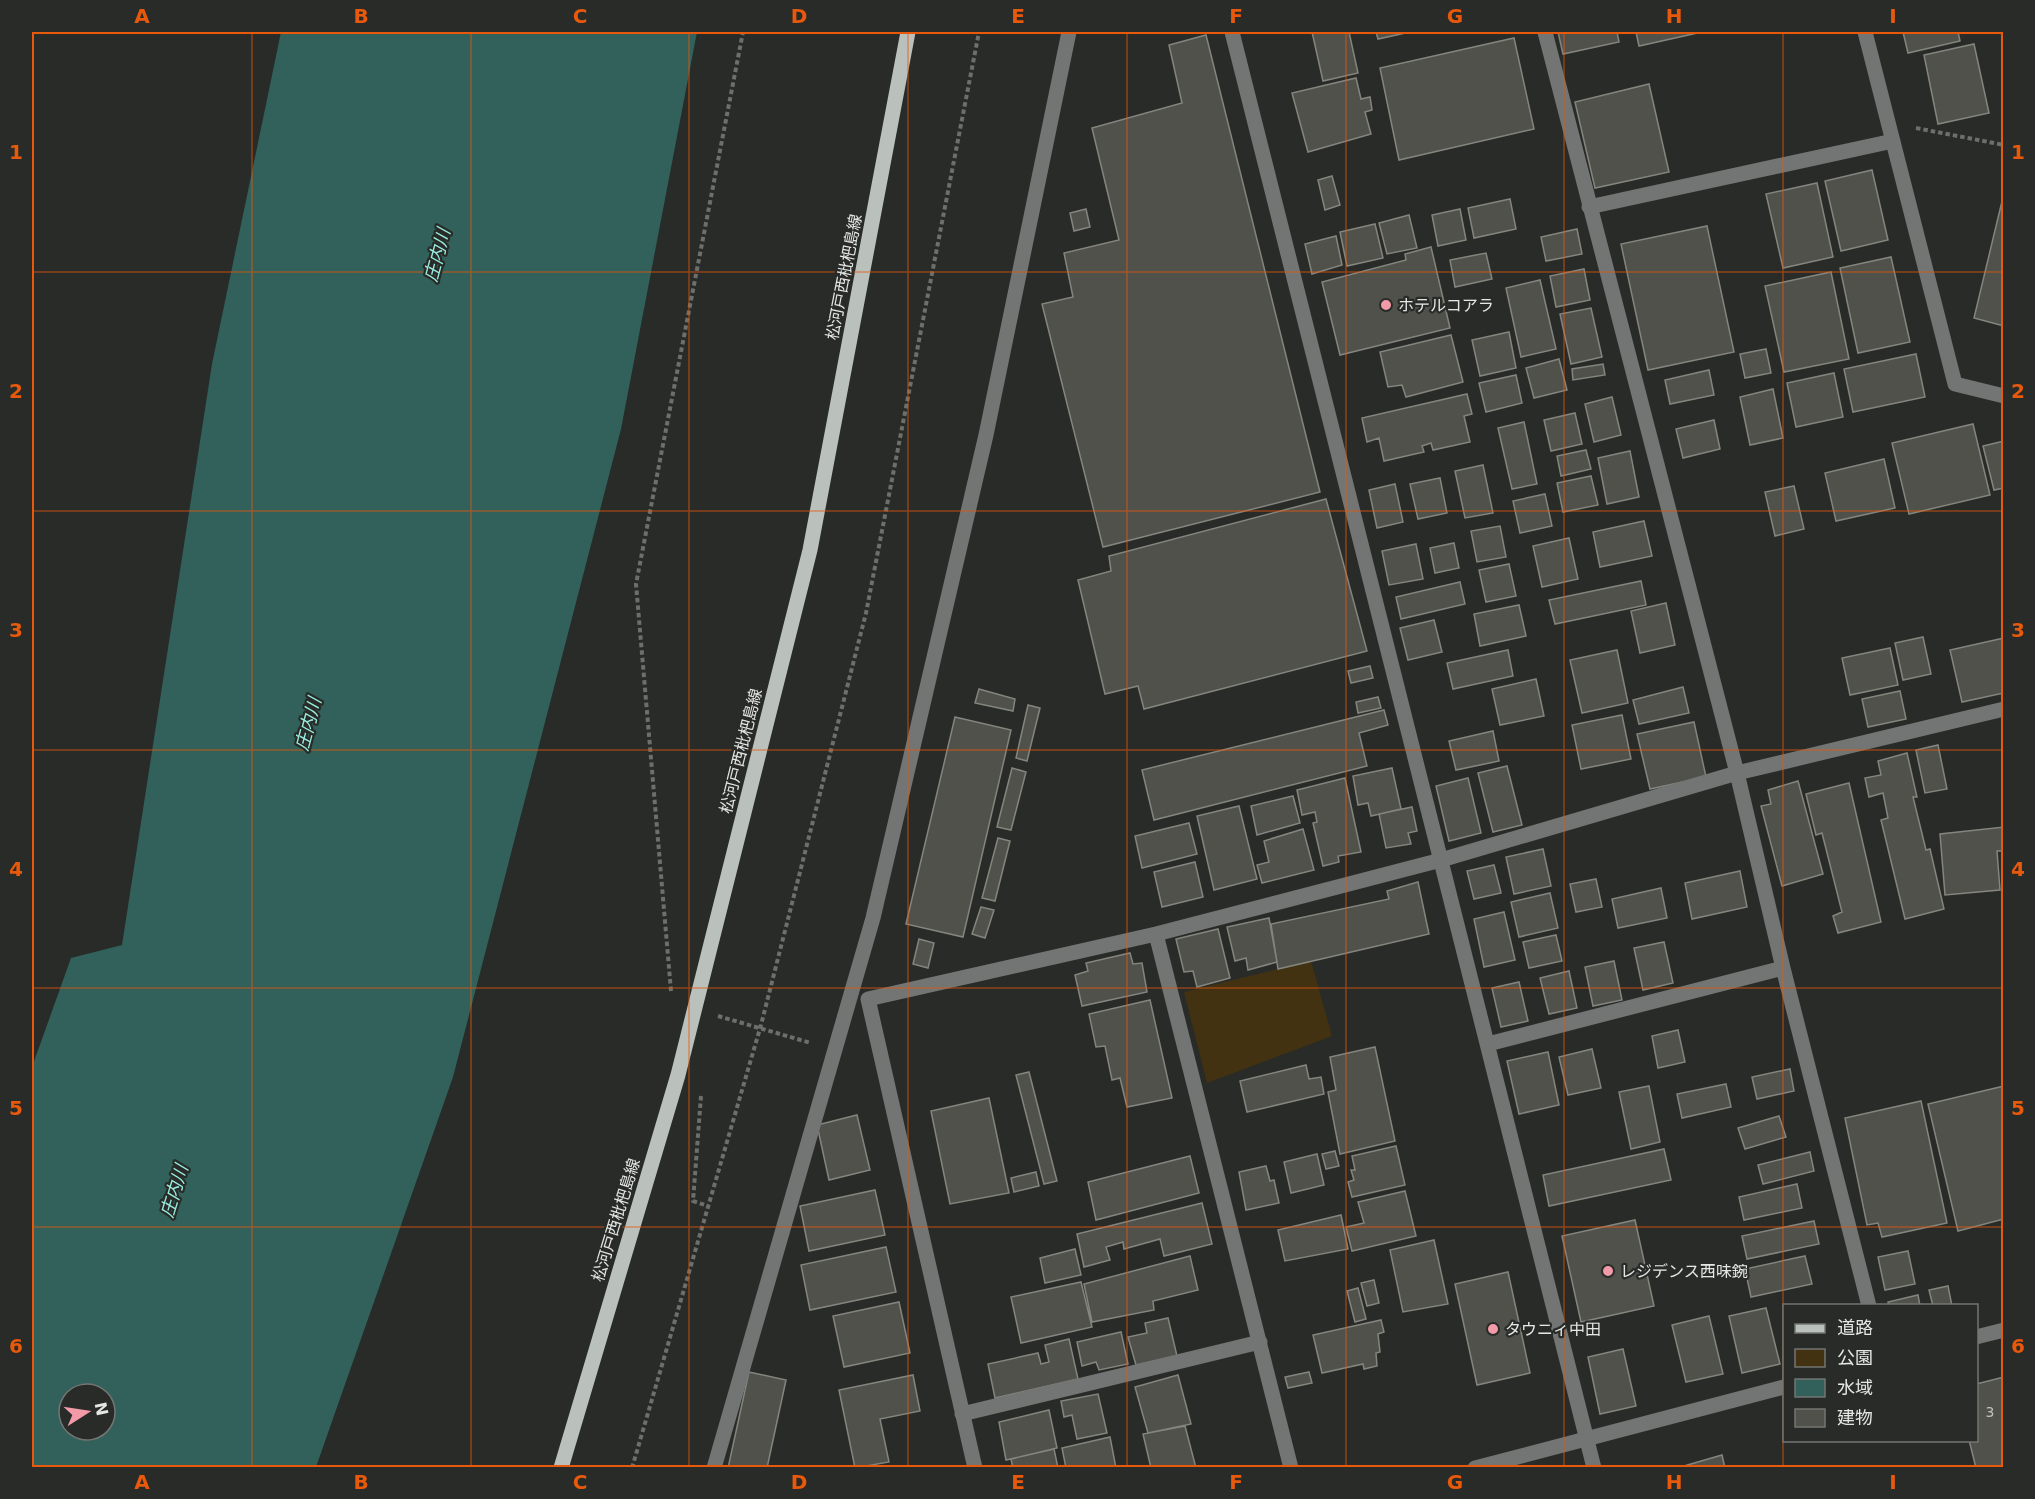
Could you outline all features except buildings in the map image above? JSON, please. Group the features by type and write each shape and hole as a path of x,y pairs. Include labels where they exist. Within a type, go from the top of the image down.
{"main road":[{"name":"松河戸西枇杷島線","path":"561,1467 678,1075 810,550 908,32"}],"street":[{"path":"714,1467 873,918 981,458 1069,32"},
{"path":"1232,32 1594,1467"},
{"path":"1545,32 1737,773 1783,968 1869,1304"},
{"path":"1865,32 1955,384 2004,396"},
{"path":"1589,207 1893,141"},
{"path":"848,1004 1156,934 1441,860 1737,773 2004,709"},
{"path":"1156,934 1290,1467"},
{"path":"1488,1044 1783,968"},
{"path":"868,999 975,1467"},
{"path":"1978,1337 2004,1330"},
{"path":"962,1414 1260,1342"},
{"path":"1475,1467 1783,1388"}],"path":[{"path":"671,993 636,584 743,32"},
{"path":"632,1467 759,1030 866,613 978,32"},
{"path":"1889,123 2004,145"},
{"path":"694,1011 835,1049"},
{"path":"716,1026 718,1016"},
{"path":"701,1087 693,1201 708,1206"}],"green space":[{"path":"1311,961 1332,1036 1207,1083 1184,992"}],"water":[{"name":"庄内川","path":"281,32 697,32 621,429 453,1077 316,1467 32,1467 32,1067 71,958 122,945 212,364"}],"place":[{"name":"ホテルコアラ","path":"1386,305"},
{"name":"レジデンス西味鋺","path":"1608,1271"},
{"name":"タウニィ中田","path":"1493,1329"}]}
